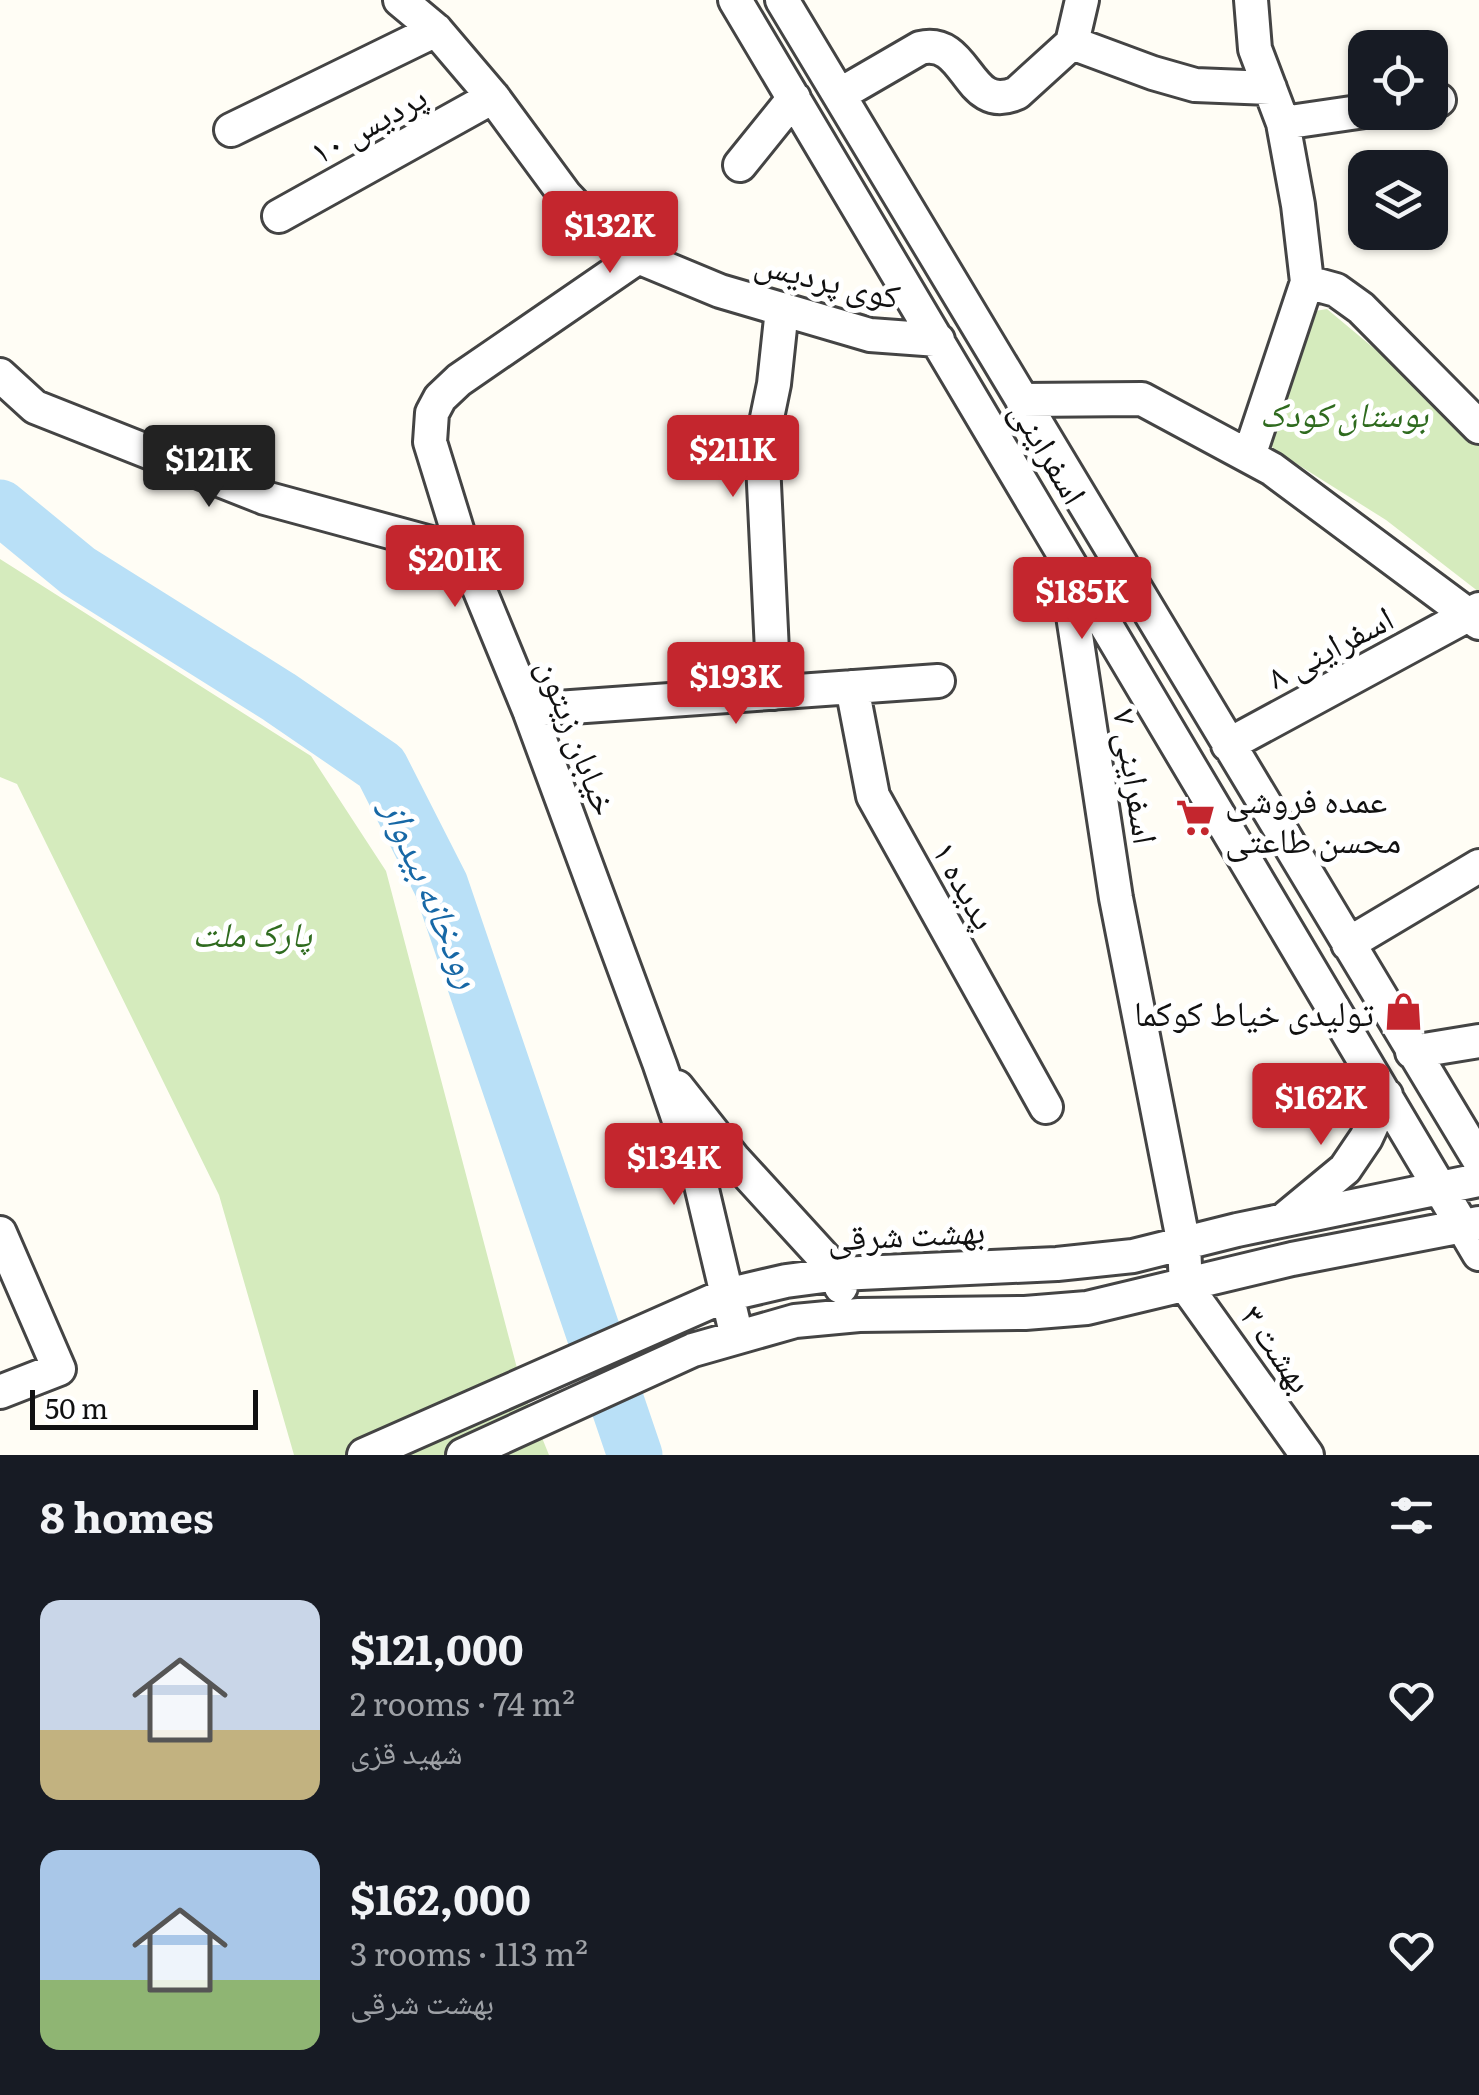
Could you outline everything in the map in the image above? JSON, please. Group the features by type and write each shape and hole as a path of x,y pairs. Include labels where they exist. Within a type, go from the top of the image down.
{"street":[{"name":"کوی پردیس","path":"400,0 436,30 493,97 565,195 600,232 638,257 720,291 870,335 938,340"},
{"name":"اسفراینی","path":"736,0 1442,1189 1473,1234"},
{"name":"اسفراینی","path":"782,0 1479,1160"},
{"path":"839,95 920,48 932,45 943,47 953,56 985,94 1006,98 1017,93 1072,43 1082,0"},
{"path":"1249,456 1307,282 1283,122 1254,49 1251,0"},
{"path":"231,130 436,30"},
{"path":"1072,43 1196,85 1270,88"},
{"name":"پردیس ۱۰","path":"279,216 493,97"},
{"path":"740,165 794,98"},
{"path":"1283,122 1348,113"},
{"name":"خیابان زیتون","path":"638,257 459,380 440,398 432,414 430,442 464,552 529,710 660,1064 701,1185 737,1336"},
{"path":"1307,282 1336,290 1361,308 1474,411"},
{"path":"774,693 762,442 774,384 782,309"},
{"path":"0,375 36,407 265,498 464,552"},
{"path":"1022,400 1142,399 1272,468 1476,616"},
{"name":"اسفراینی ۷","path":"1062,547 1116,898 1184,1245 1186,1286"},
{"name":"اسفراینی ۸","path":"1228,745 1476,616"},
{"path":"529,710 938,681"},
{"name":"پدیده ۱","path":"852,687 873,796 1046,1108"},
{"path":"1348,944 1479,866"},
{"path":"1412,1052 1479,1041"},
{"path":"660,1064 733,1158 838,1274 847,1316"},
{"path":"1282,1220 1345,1169 1366,1138 1386,1094"},
{"name":"بهشت شرقی","path":"364,1455 726,1295 786,1280 1132,1256 1282,1220 1479,1180"},
{"path":"0,1233 60,1369 0,1392"},
{"path":"463,1455 693,1350 795,1321 847,1316 1025,1314 1087,1308 1292,1259 1473,1234"},
{"name":"بهشت ۳","path":"1186,1286 1306,1455"}],"green space":[{"name":"بوستان کودک","path":"1327,309 1479,436 1479,592 1386,520 1273,449 1265,424 1309,312"},
{"name":"پارک ملت","path":"0,559 311,756 386,871 523,1391 549,1455 294,1455 219,1195 17,784 0,777"}],"waterway":[{"name":"رودخانه بیدواز","path":"0,507 78,571 279,697 381,767 441,885 635,1455"}],"place":[{"name":"عمده فروشی محسن طاعتی","path":"1195,818"},
{"name":"تولیدی خیاط کوکما","path":"1404,1011"}]}
